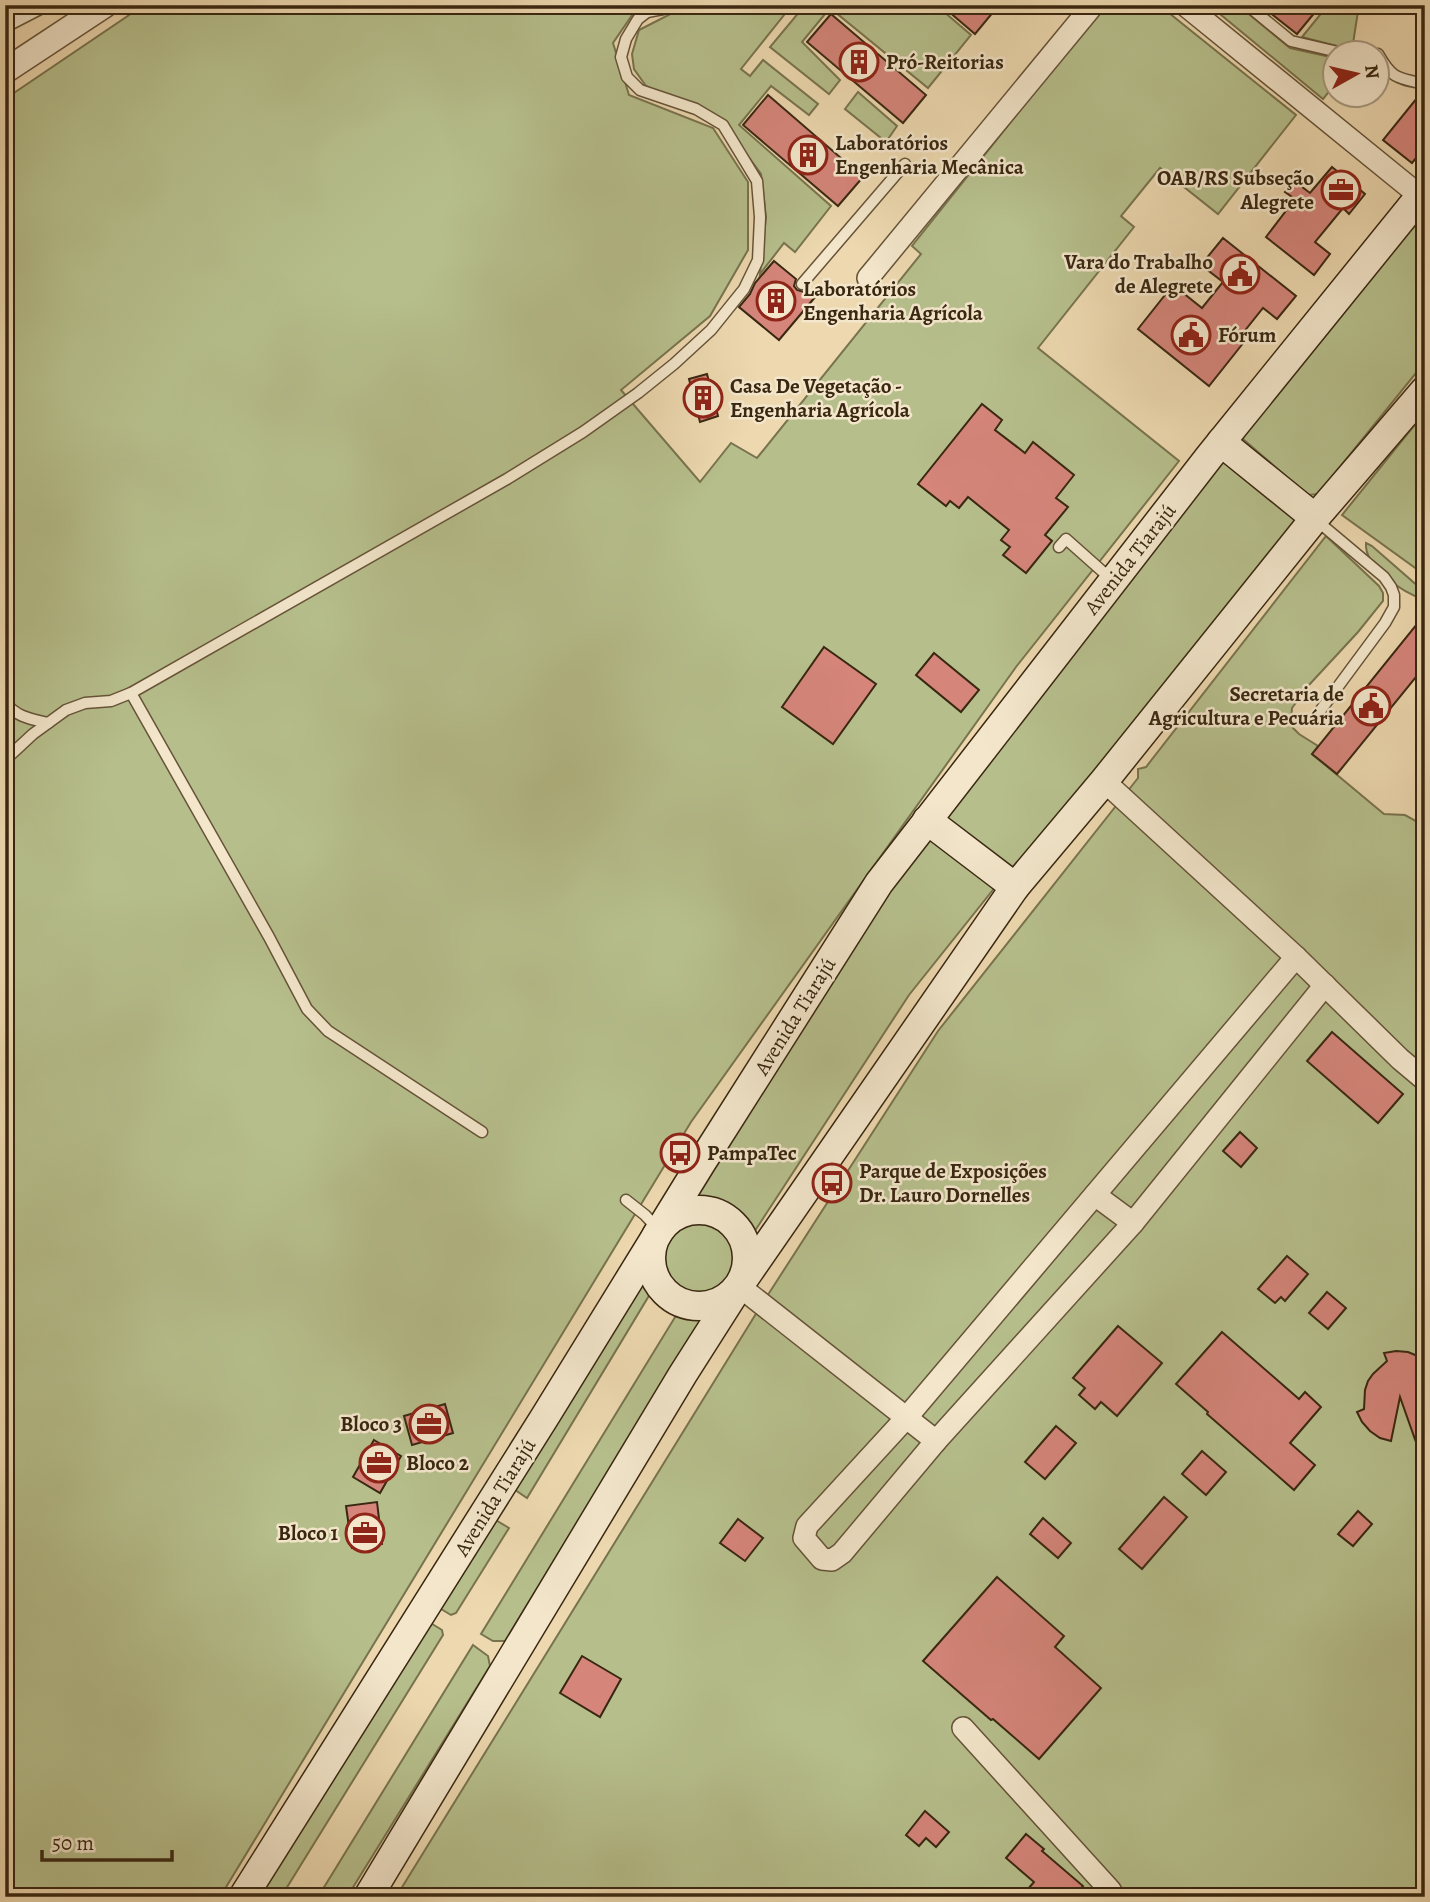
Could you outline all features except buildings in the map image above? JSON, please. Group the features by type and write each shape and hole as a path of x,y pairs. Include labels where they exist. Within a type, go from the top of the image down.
{"main road":[{"name":"Avenida Tiarajú","path":"243,1897 879,883 1221,442 1422,193"},
{"path":"368,1897 739,1286 1014,887 1104,781 1315,519 1425,390"},
{"path":"1221,442 1315,519"},
{"path":"927,820 1014,887"},
{"path":"698,1210 713,1212 726,1219 737,1229 744,1242 747,1257 739,1286 728,1297 714,1305 691,1306 669,1297 657,1283 651,1265 652,1247 660,1231 677,1216 698,1210"}],"street":[{"path":"5,21 36,5"},
{"path":"5,71 105,5"},
{"path":"868,278 1093,5"},
{"path":"1185,5 1422,193"},
{"path":"1104,781 1425,1080"},
{"path":"1296,957 907,1417 807,1527 804,1538 822,1559 832,1559 842,1553 936,1441 1133,1223 1325,985"},
{"path":"1095,1195 1133,1223"},
{"path":"739,1286 936,1441"},
{"path":"963,1728 1114,1897"}],"lane":[{"path":"5,760 66,710 85,703 111,701 131,693 507,479 583,432 638,393 711,330 744,289 758,260 760,217 757,181 723,125 696,110 640,90 627,77 621,57 626,39 638,19 650,9 663,9 671,5"},
{"path":"1247,5 1290,41 1322,48"},
{"path":"1392,74 1404,80 1425,84"},
{"path":"802,284 905,164"},
{"path":"1315,519 1384,577 1394,595 1394,607 1385,623 1320,710"},
{"path":"1059,547 1066,539 1113,580"},
{"path":"131,693 307,1009 328,1031 482,1132"},
{"path":"5,702 23,718 48,723"},
{"path":"626,1200 660,1231"}],"green space":[{"path":"144,5 639,5 613,43 629,95 713,128 748,182 748,250 710,316 621,390 700,482 731,443 757,458 921,254 912,246 1104,5 1159,5 1296,115 1218,214 1160,168 1121,216 1134,227 1038,348 1179,461 1016,667 691,1122 220,1897 5,1897 5,99"},
{"path":"688,5 792,5 741,69 750,76 763,60 818,104 809,115 771,86 739,125 831,206 795,252 784,243 760,274 766,217 761,174 724,124 646,86 634,69 632,54 639,30"},
{"path":"805,5 936,5 971,35 928,88 830,8 802,42 840,80 829,94 770,47"},
{"path":"1209,5 1238,5 1290,48 1322,55 1322,98"},
{"path":"1328,5 1359,5 1354,38 1322,38 1322,42 1302,37"},
{"path":"858,92 897,126 886,142 845,109"},
{"path":"1425,208 1425,362 1318,494 1308,495 1243,439 1244,429"},
{"path":"1425,412 1425,575 1342,515"},
{"path":"1223,457 1297,518 1016,870 1005,872 944,818"},
{"path":"1326,536 1379,586 1383,601 1292,708 1293,728 1318,746 1312,754 1384,814 1405,815 1425,826 1425,1897 396,1897 762,1304 938,1031 1138,778 1138,769 1146,767"},
{"path":"1366,543 1419,587 1425,589 1425,600 1407,592 1378,570 1367,552"},
{"path":"926,834 996,886 909,995 747,1243 736,1222 724,1210 707,1204 683,1203"},
{"path":"699,1224 712,1227 723,1234 730,1245 733,1258 730,1271 723,1282 712,1289 699,1292 686,1289 675,1282 668,1271 665,1258 668,1245 675,1234 686,1227"},
{"path":"646,1265 653,1289 527,1498 508,1485"},
{"path":"680,1309 707,1311 505,1641 493,1641 481,1634"},
{"path":"489,1516 509,1528 456,1613 451,1615 436,1606"},
{"path":"429,1622 442,1630 443,1635 281,1897 252,1897"},
{"path":"473,1645 488,1656 490,1666 347,1897 318,1897"}],"place":[{"name":"Pró-Reitorias","path":"859,62"},
{"name":"Laboratórios Engenharia Mecânica","path":"808,155"},
{"name":"OAB/RS Subseção Alegrete","path":"1341,190"},
{"name":"Vara do Trabalho de Alegrete","path":"1240,274"},
{"name":"Laboratórios Engenharia Agrícola","path":"776,301"},
{"name":"Fórum","path":"1191,335"},
{"name":"Casa De Vegetação - Engenharia Agrícola","path":"703,398"},
{"name":"Secretaria de Agricultura e Pecuária","path":"1371,706"},
{"name":"PampaTec","path":"680,1153"},
{"name":"Parque de Exposições Dr. Lauro Dornelles","path":"832,1183"},
{"name":"Bloco 3","path":"429,1424"},
{"name":"Bloco 2","path":"379,1463"},
{"name":"Bloco 1","path":"365,1533"}]}
